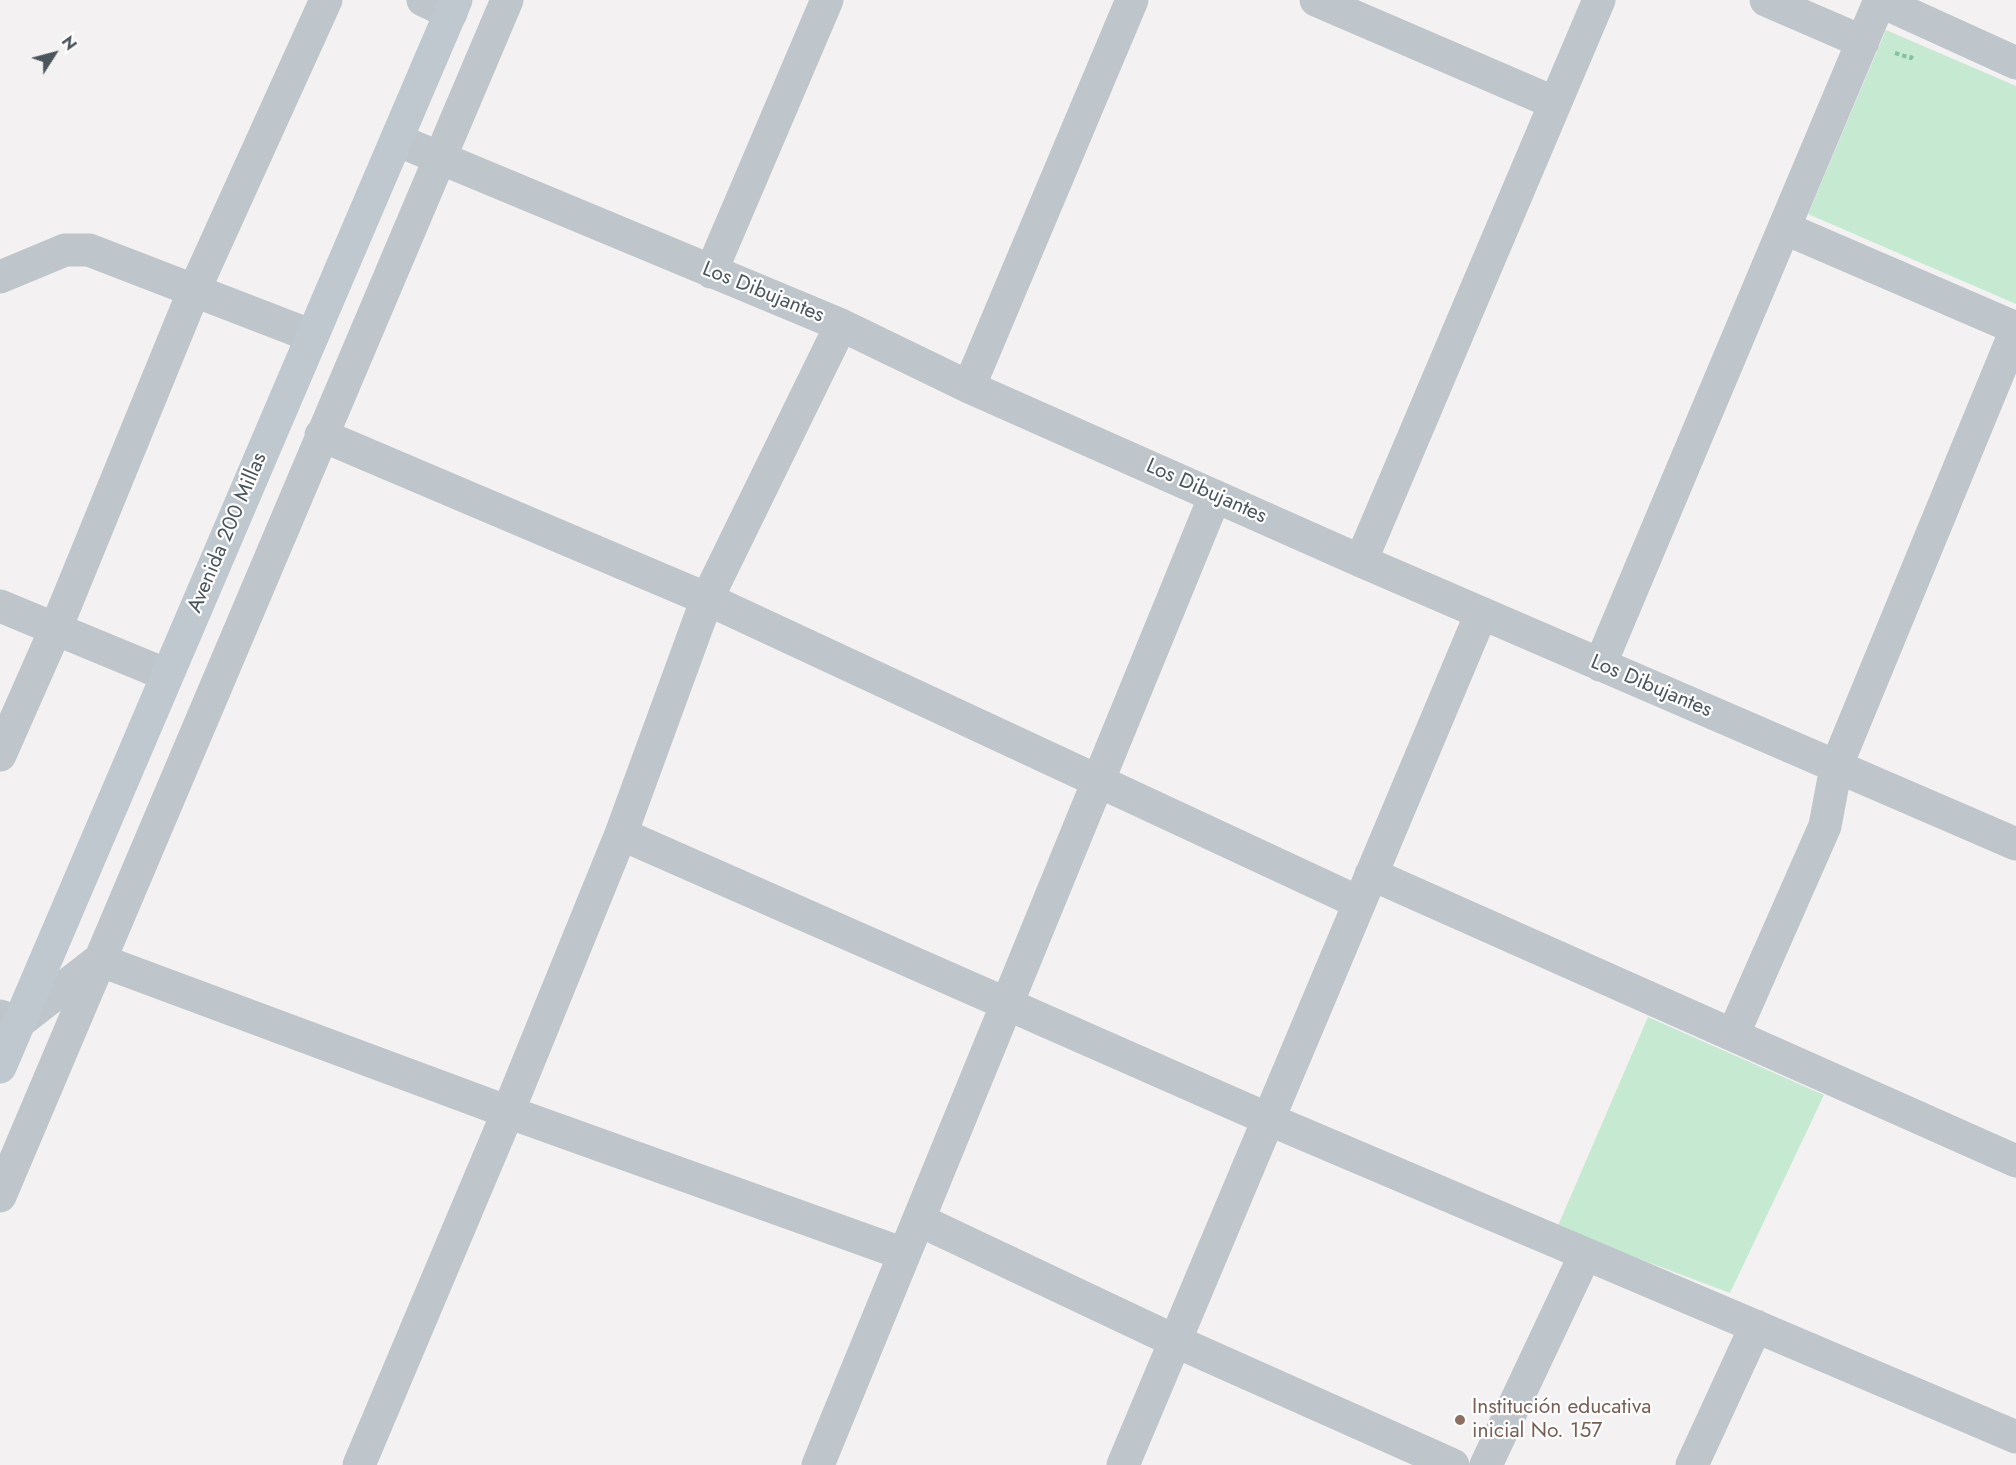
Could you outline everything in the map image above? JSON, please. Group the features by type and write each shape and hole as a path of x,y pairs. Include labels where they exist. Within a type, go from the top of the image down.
{"main road":[{"name":"Avenida 200 Millas","path":"0,1067 9,1019 167,675 397,140 443,4"}],"street":[{"path":"0,755 56,628 193,292 326,0"},
{"path":"0,1196 438,158 507,0"},
{"path":"711,272 827,0"},
{"path":"969,387 1132,0"},
{"path":"1316,0 1555,103"},
{"path":"1361,561 1599,0"},
{"path":"1766,0 1863,42"},
{"path":"1600,665 1880,0 2016,63"},
{"name":"Los Dibujantes","path":"397,140 842,326 969,387 1481,614 2016,844"},
{"path":"1733,1035 1825,826 1836,767 2016,329 1784,228"},
{"path":"0,277 65,250 89,250 312,336"},
{"path":"359,1465 508,1112 621,834 708,599 842,326"},
{"path":"321,435 708,599 1098,783 1733,1035 2016,1161"},
{"path":"818,1465 1215,496"},
{"path":"0,606 167,675"},
{"path":"1123,1465 1481,614"},
{"path":"621,834 1268,1119 2016,1437"},
{"path":"9,1019 99,960"},
{"path":"99,960 508,1112 904,1254"},
{"path":"919,1220 1175,1341 1453,1465"},
{"path":"1486,1465 1585,1255"},
{"path":"1692,1465 1756,1326"}],"green space":[{"path":"1886,30 2016,86 2016,304 1808,214"},
{"path":"1648,1017 1824,1095 1730,1293 1557,1228"}],"place":[{"name":"Institución educativa inicial No. 157","path":"1460,1420"}]}
